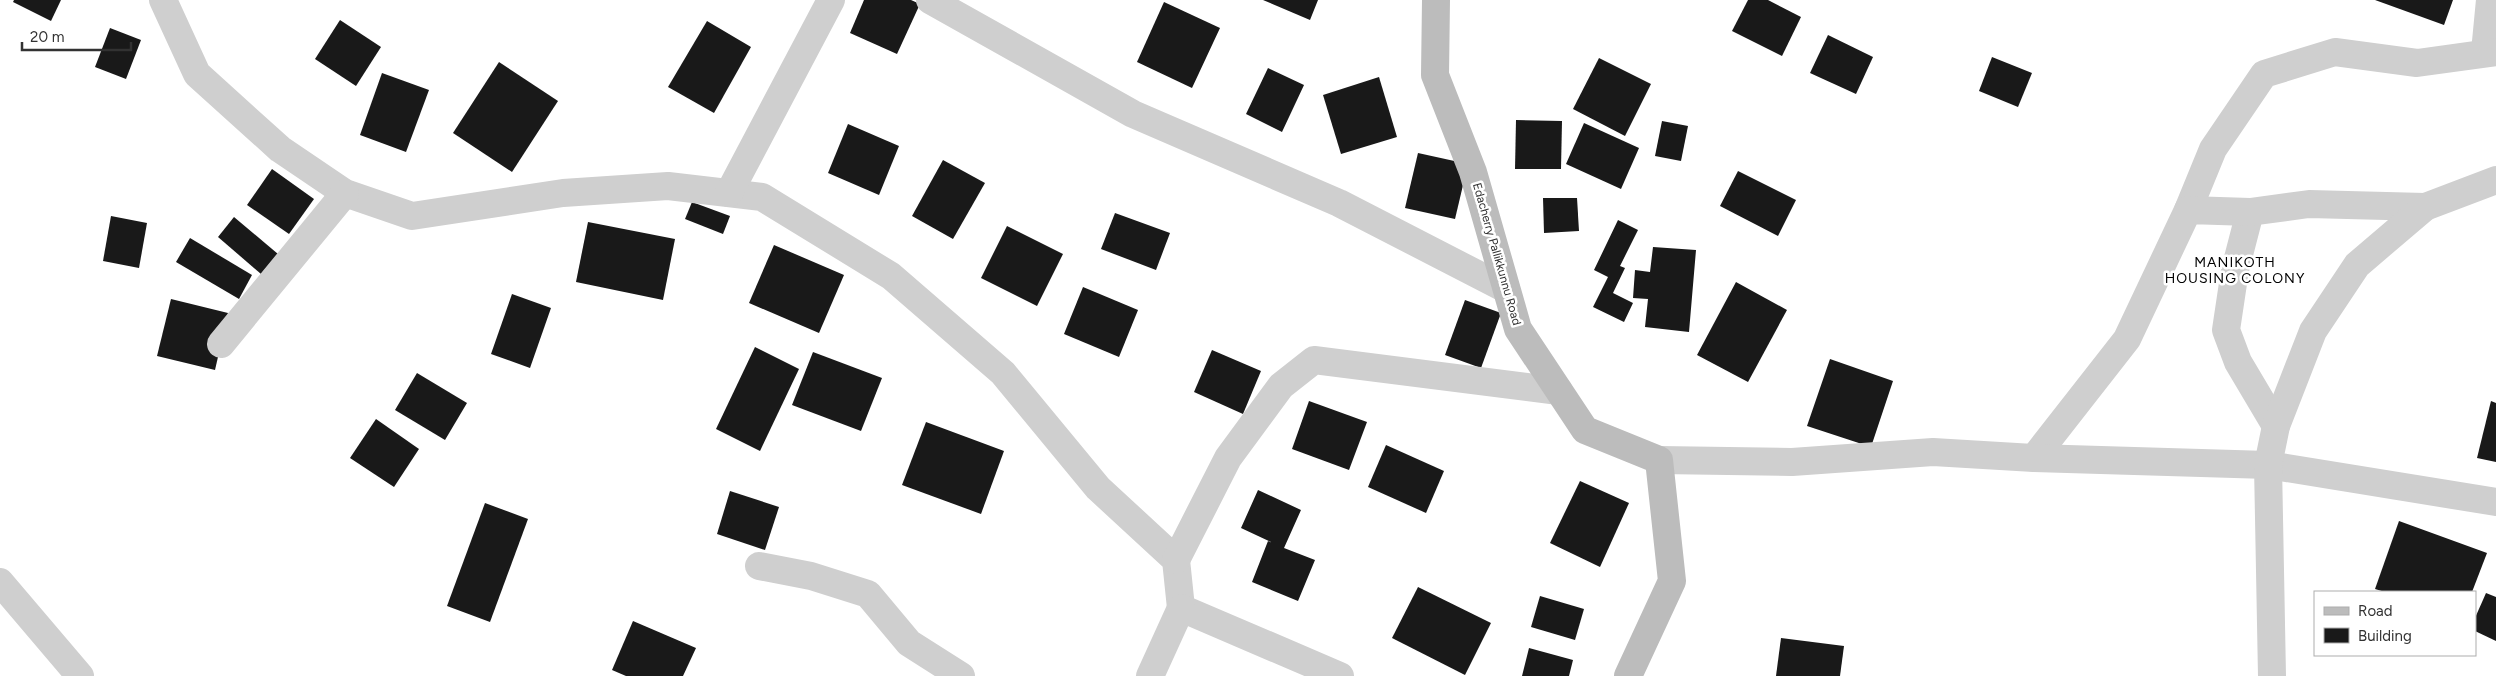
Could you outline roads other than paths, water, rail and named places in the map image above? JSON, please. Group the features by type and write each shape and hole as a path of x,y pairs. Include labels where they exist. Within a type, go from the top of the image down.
{"main road":[{"name":"Edacherry Pallikkunnu Road","path":"1436,0 1435,74 1474,172 1518,329 1585,430 1659,460"},
{"path":"1628,676 1672,581 1659,460"}],"street":[{"path":"163,0 196,74 280,148 344,193 412,216 582,192 668,186 762,197 891,276 1003,373 1098,488 1176,560"},
{"path":"729,193 831,0"},
{"path":"930,0 1133,114 1340,203 1506,289"},
{"path":"2034,458 2127,339 2188,210 2213,149 2264,74 2335,52 2417,63 2490,52 2490,0"},
{"path":"2272,676 2268,465 2276,426 2313,331 2357,265 2425,207 2496,180"},
{"path":"221,344 344,193"},
{"path":"2188,210 2250,212 2309,204 2425,207"},
{"path":"2250,212 2235,270 2226,330 2238,362 2276,426"},
{"path":"1150,676 1180,608 1176,560 1228,458 1281,386 1314,360 1559,391"},
{"path":"1659,460 1792,462 1933,452 2034,458 2268,465 2496,502"},
{"path":"759,566 811,576 868,594 909,643 961,676"},
{"path":"0,582 80,676"},
{"path":"1180,608 1340,676"}],"district":[{"name":"MANIKOTH HOUSING COLONY","path":"2235,270"}]}
